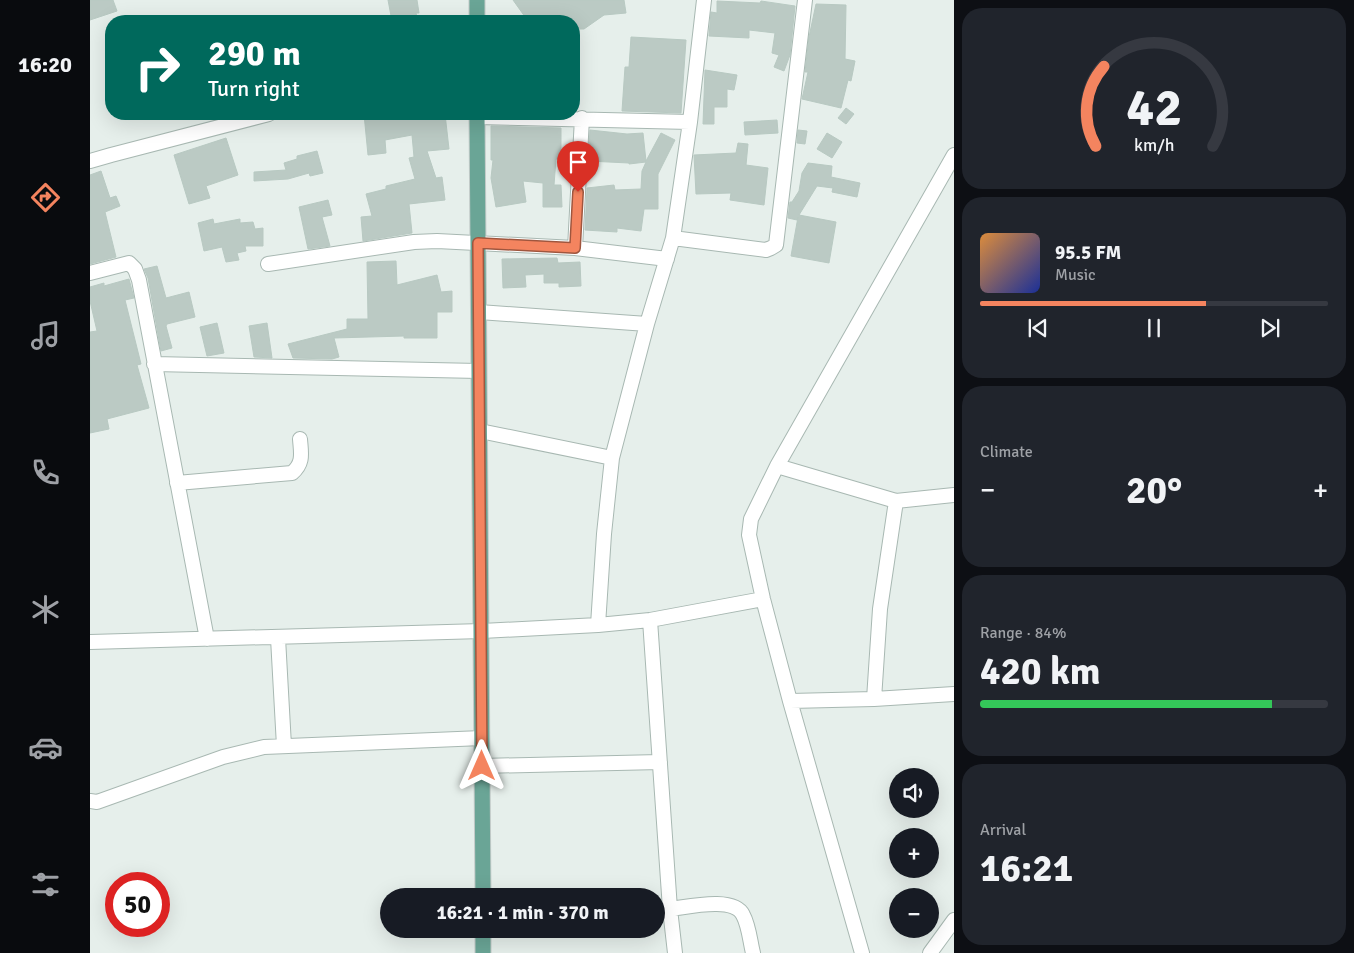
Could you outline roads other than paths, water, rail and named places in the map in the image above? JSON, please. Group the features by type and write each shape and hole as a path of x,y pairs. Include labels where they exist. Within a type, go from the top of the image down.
{"main road":[{"path":"476,0 477,15"},
{"path":"477,120 483,888"},
{"path":"483,938 483,953"}],"street":[{"path":"598,625 604,534 612,458 647,324 673,238 690,122 704,0"},
{"path":"673,238 766,250 776,244 805,0"},
{"path":"575,248 582,118 690,122"},
{"path":"90,162 246,120"},
{"path":"862,953 790,702 749,535 751,519 777,466 954,155"},
{"path":"268,264 414,242 462,241 575,248 667,259"},
{"path":"90,273 129,263 135,270 139,280 206,639"},
{"path":"479,312 647,324"},
{"path":"154,364 480,371"},
{"path":"480,430 612,458"},
{"path":"177,483 292,473 299,467 301,458 300,439"},
{"path":"777,466 896,501 954,495"},
{"path":"874,699 880,608 896,501"},
{"path":"90,642 278,638 598,625 650,620 763,598"},
{"path":"650,620 670,909 675,953"},
{"path":"278,638 284,746"},
{"path":"790,702 954,694"},
{"path":"90,801 97,802 223,756 264,747 482,738"},
{"path":"482,766 660,762"},
{"path":"670,909 730,904 743,914 753,953"},
{"path":"930,953 954,920"}]}
